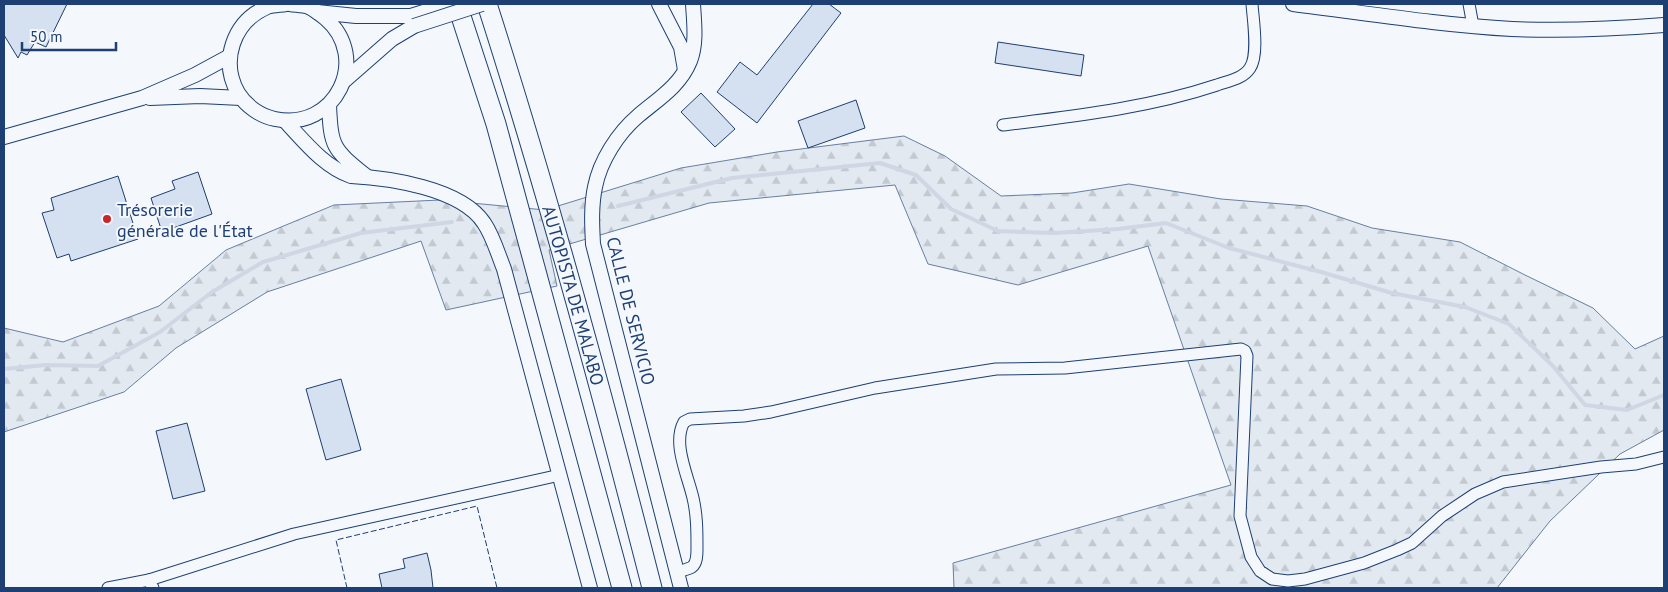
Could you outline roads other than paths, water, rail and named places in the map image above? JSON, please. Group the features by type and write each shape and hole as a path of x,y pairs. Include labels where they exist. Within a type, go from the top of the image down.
{"highway":[{"name":"AUTOPISTA DE MALABO","path":"457,4 496,124 622,588"},
{"name":"AUTOPISTA DE MALABO","path":"487,4 524,118 602,393 652,588"}],"street":[{"path":"286,4 253,10 240,27 233,41 230,56 230,71 234,85 241,98 254,110 268,118 285,121 301,120 316,114 329,105 338,94 344,81 346,62 343,42 333,25 310,7"},
{"path":"290,4 356,16 412,21 482,4"},
{"path":"344,81 412,21 449,4"},
{"path":"659,4 681,47 685,70"},
{"name":"CALLE DE SERVICIO","path":"681,588 593,244 592,214 595,186 605,158 618,138 636,117 678,82 690,60 694,45 693,4"},
{"path":"1003,125 1094,114 1158,102 1241,77 1251,68 1254,54 1252,4"},
{"path":"1293,4 1512,29 1569,30 1664,24"},
{"path":"1469,4 1473,26"},
{"path":"4,137 142,98 196,75 230,56"},
{"path":"142,98 200,96 241,98"},
{"path":"329,105 330,128 334,145 345,159 366,176"},
{"path":"285,121 319,156 336,169 351,176 366,176 412,183 446,195 469,207 484,222 504,269 590,588"},
{"path":"677,572 692,567 696,560 697,527 693,498 682,459 679,440 680,427 684,422 690,419 744,416 771,412 875,388 996,369 1065,368 1185,354 1241,349 1245,351 1247,356 1240,516 1251,557 1260,571 1272,579 1288,581 1305,578 1364,563 1398,550 1412,543 1442,516 1475,494 1503,482 1601,467 1636,464 1664,456"},
{"path":"108,588 151,584 294,534 560,475"}],"waterway":[{"path":"618,206 732,178 880,163 916,175 951,209 998,231 1055,233 1118,229 1166,223 1229,248 1392,293 1465,307 1509,324 1553,366 1585,405 1627,410 1664,395"},
{"path":"4,369 46,365 98,366 160,332 212,292 263,262 361,233 452,222"}],"place":[{"name":"Trésorerie générale de l'État","path":"107,219"}]}
